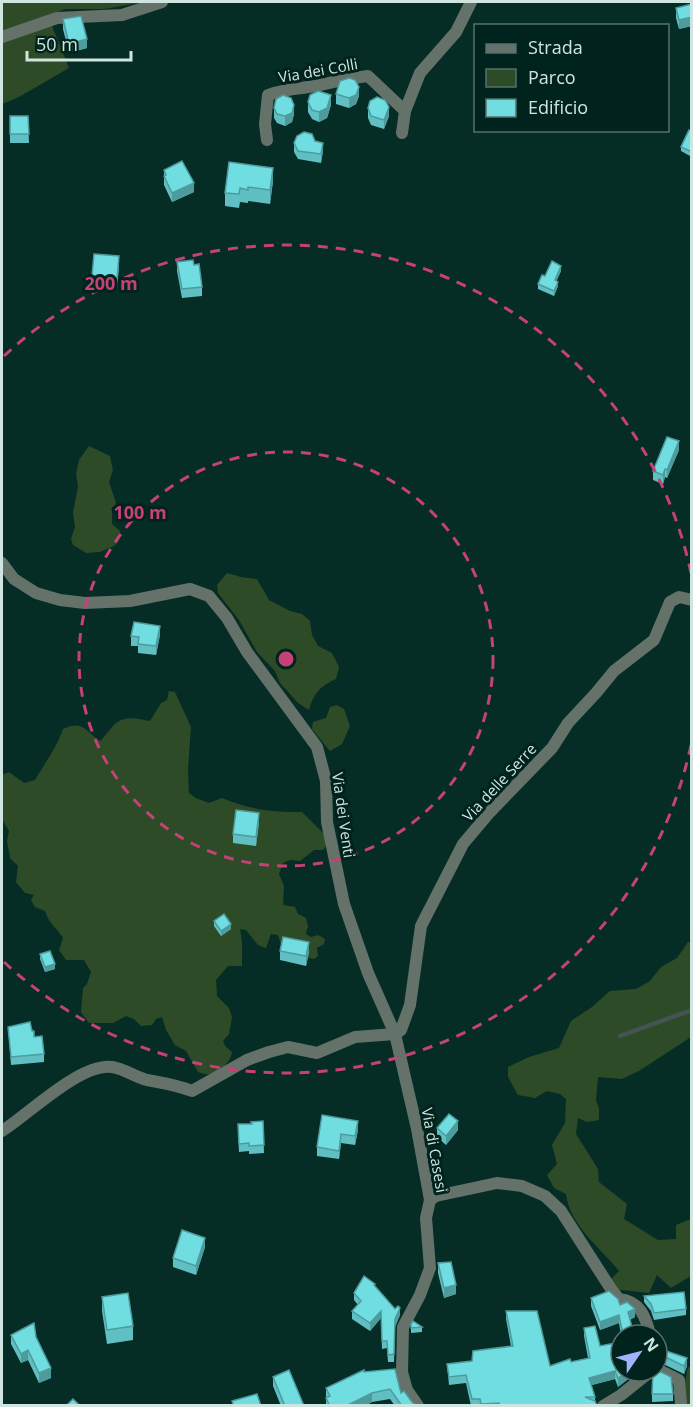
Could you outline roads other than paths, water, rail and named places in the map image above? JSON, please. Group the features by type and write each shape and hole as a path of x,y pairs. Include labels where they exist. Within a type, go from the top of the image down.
{"street":[{"path":"2,37 57,18 122,15 162,2"},
{"path":"402,133 405,111 420,73 456,32 471,2"},
{"name":"Via dei Colli","path":"267,140 265,124 268,95 279,91 315,86 343,78 368,76 405,111"},
{"name":"Via dei Venti","path":"2,563 14,579 36,593 60,600 85,603 130,601 190,589 209,596 228,618 247,652 317,747 326,782 327,822 344,904 368,973 395,1034"},
{"name":"Via delle Serre","path":"395,1034 401,1030 410,1005 421,926 463,844 490,812 552,748 568,723 597,693 614,671 654,640 670,602 679,597 692,600"},
{"path":"2,1131 84,1072 109,1067 126,1070 144,1079 176,1085 192,1091 247,1060 269,1052 288,1047 317,1053 354,1037 395,1034"},
{"name":"Via di Casesi","path":"395,1034 417,1129 430,1200 426,1218 430,1268 420,1295 403,1327 402,1372 408,1390 418,1406"},
{"path":"430,1200 436,1196 497,1183 522,1185 545,1196 561,1211 619,1299 629,1300 639,1308 648,1323"},
{"path":"669,1375 679,1380 681,1404"},
{"path":"603,1406 636,1383"}],"waterway":[{"path":"620,1036 692,1010"}]}
